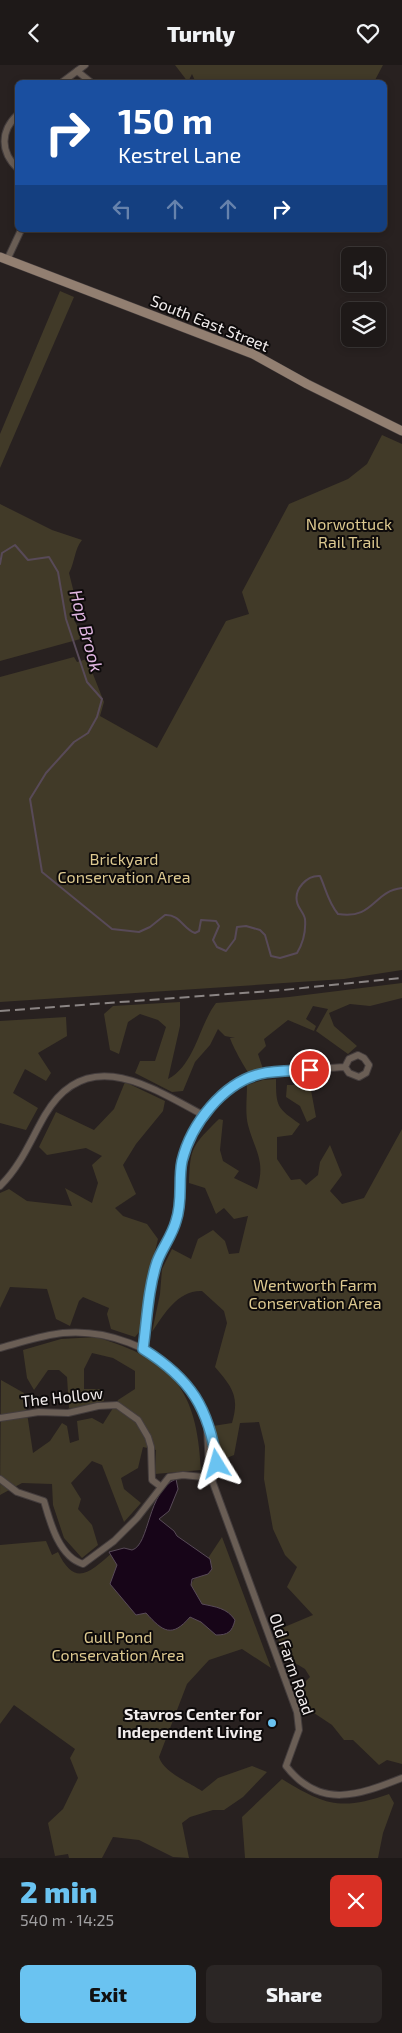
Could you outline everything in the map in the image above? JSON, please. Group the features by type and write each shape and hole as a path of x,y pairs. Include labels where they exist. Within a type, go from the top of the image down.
{"main road":[{"name":"South East Street","path":"4,259 253,353 307,384 402,431"}],"street":[{"path":"65,80 84,65"},
{"path":"76,71 88,80"},
{"path":"15,117 6,126 1,141 6,156 15,166"},
{"path":"4,259 20,232"},
{"path":"143,1349 157,1263 176,1222 179,1210 182,1161 192,1136 205,1116 232,1087 254,1076 271,1072 345,1067"},
{"path":"0,1185 18,1165 56,1100 68,1088 85,1079 102,1075 127,1078 147,1085 205,1116"},
{"name":"Old Farm Road","path":"0,1348 62,1333 80,1333 118,1339 143,1349 162,1360 185,1381 201,1408 207,1425 208,1467 297,1712 298,1729 287,1760 287,1767 310,1787 337,1796 359,1794 402,1778"},
{"name":"The Hollow","path":"0,1418 39,1412 68,1413 98,1406 117,1405 132,1414 143,1428 151,1447 152,1481 160,1486"},
{"path":"0,1479 25,1495 44,1501 52,1528 66,1551 83,1564 114,1541 137,1518 160,1486 169,1477 174,1475 213,1479"}],"green space":[{"path":"175,65 383,65 375,80 195,80 192,74 189,80 186,80"},
{"path":"60,291 74,297 0,468 0,434"},
{"name":"Brickyard Conservation Area","path":"382,435 402,444 402,970 344,979 0,1002 0,677 74,657 77,662 87,659 104,702 100,716 157,748 226,621 249,614 242,592 289,504 348,479 367,464"},
{"path":"0,504 52,530 82,540 77,548 69,573 79,613 74,620 84,638 0,661"},
{"path":"402,983 402,998 370,1006 350,1004 329,1013 334,1026 357,1046 348,1054 316,1031 328,1009 313,1006 306,1019 316,1026 314,1031 288,1020 264,1039 266,1046 258,1054 263,1069 249,1073 230,1038 235,1038 225,1036 218,1029 210,1045 195,1062 183,1091 172,1092 135,1073 140,1061 155,1061 166,1027 158,1020 140,1014 128,1022 119,1054 110,1050 104,1014 113,1006 180,1002 180,1026 168,1079 177,1073 191,1055 210,1012 216,1003 289,997"},
{"path":"66,1017 67,1036 38,1053 51,1073 46,1081 25,1069 13,1093 38,1108 26,1130 0,1123 0,1021"},
{"name":"Wentworth Farm Conservation Area","path":"276,1079 279,1106 300,1124 292,1135 277,1137 277,1159 291,1180 300,1179 306,1185 318,1175 320,1162 330,1145 342,1175 330,1191 342,1204 364,1198 402,1129 402,1764 387,1760 379,1765 353,1740 344,1740 332,1725 308,1709 300,1687 310,1677 305,1669 285,1657 275,1631 313,1615 287,1587 297,1567 285,1555 273,1529 264,1479 265,1446 259,1422 240,1423 234,1455 222,1460 213,1426 232,1423 235,1406 235,1399 230,1386 215,1367 227,1323 224,1311 202,1291 186,1294 172,1304 152,1332 160,1294 162,1269 172,1249 191,1259 198,1239 213,1230 225,1241 229,1254 239,1253 248,1216 234,1219 224,1208 216,1214 205,1188 189,1183 190,1161 198,1141 219,1119 223,1120 220,1150 223,1161 239,1171 234,1178 257,1189 260,1163 247,1120 247,1085 263,1080"},
{"path":"125,1082 165,1101 163,1111 136,1144 123,1165 136,1194 115,1208 123,1216 147,1224 158,1239 149,1277 140,1331 135,1337 111,1329 107,1314 109,1308 83,1297 79,1301 70,1326 56,1319 47,1289 10,1287 0,1308 0,1193 9,1189 27,1201 72,1206 65,1188 92,1203 98,1183 92,1165 102,1156 86,1148 47,1155 39,1147 56,1112 94,1130 114,1109"},
{"path":"287,1085 310,1085 316,1117 307,1122 300,1106 286,1097"},
{"path":"96,1337 144,1356 162,1368 176,1382 186,1398 194,1418 201,1470 155,1474 156,1450 143,1447 138,1468 121,1478 124,1489 141,1503 124,1522 102,1465 92,1461 71,1483 81,1499 78,1509 92,1525 98,1545 82,1558 64,1538 53,1505 52,1484 22,1483 0,1495 1,1380 24,1393 33,1453 50,1441 62,1423 67,1426 70,1443 79,1440 77,1421 92,1418 103,1424 118,1400 135,1389 135,1371 113,1358 92,1353 84,1369 84,1389 101,1389 104,1401 78,1409 69,1408 67,1377 59,1370 48,1370 34,1390 27,1378 23,1350 61,1339"},
{"name":"Gull Pond Conservation Area","path":"222,1537 271,1668 242,1649 209,1660 187,1684 159,1757 171,1772 202,1791 218,1778 252,1766 267,1772 243,1797 224,1810 213,1810 190,1817 182,1823 189,1858 173,1857 139,1840 113,1837 102,1858 69,1858 68,1854 55,1856 48,1823 63,1809 78,1778 70,1758 75,1749 14,1705 0,1724 0,1545 46,1541 52,1555 58,1552 64,1563 77,1573 90,1570 113,1552 181,1599"},
{"path":"282,1779 310,1795 333,1803 358,1802 389,1794 394,1803 383,1833 378,1858 245,1858 242,1817"}],"shaded area":[{"path":"176,1479 178,1489 169,1511 159,1519 174,1531 177,1536 210,1559 212,1569 208,1574 192,1579 191,1585 202,1604 225,1610 235,1620 231,1630 224,1634 216,1635 201,1622 190,1617 178,1628 168,1630 163,1628 146,1613 136,1615 110,1584 117,1565 109,1552 124,1548 132,1550 138,1546 159,1494"}],"waterway":[{"name":"Hop Brook","path":"0,564 2,553 15,545 28,560 49,557 58,572 66,619 87,682 102,699 97,717 88,733 74,742 46,773 30,799 42,872 112,929 139,932 150,927 165,915 170,915 195,933 199,931 201,920 216,921 219,926 213,940 217,947 226,951 235,939 237,927 246,926 260,930 265,935 271,956 280,958 297,953 301,945 305,919 298,904 297,892 306,880 320,876 329,900 338,914 350,915 359,913 385,894 402,888"}],"railway":[{"path":"0,1011 283,990 402,978"}],"place":[{"name":"Stavros Center for Independent Living","path":"272,1723"}],"route":[{"path":"217,1464 212,1435 201,1408 185,1381 162,1360 143,1349 153,1279 157,1263 176,1222 179,1210 182,1190 182,1161 192,1136 208,1112 236,1084 246,1079 262,1073 310,1070"}],"park label":[{"name":"Norwottuck Rail Trail","path":"349,533"}]}
